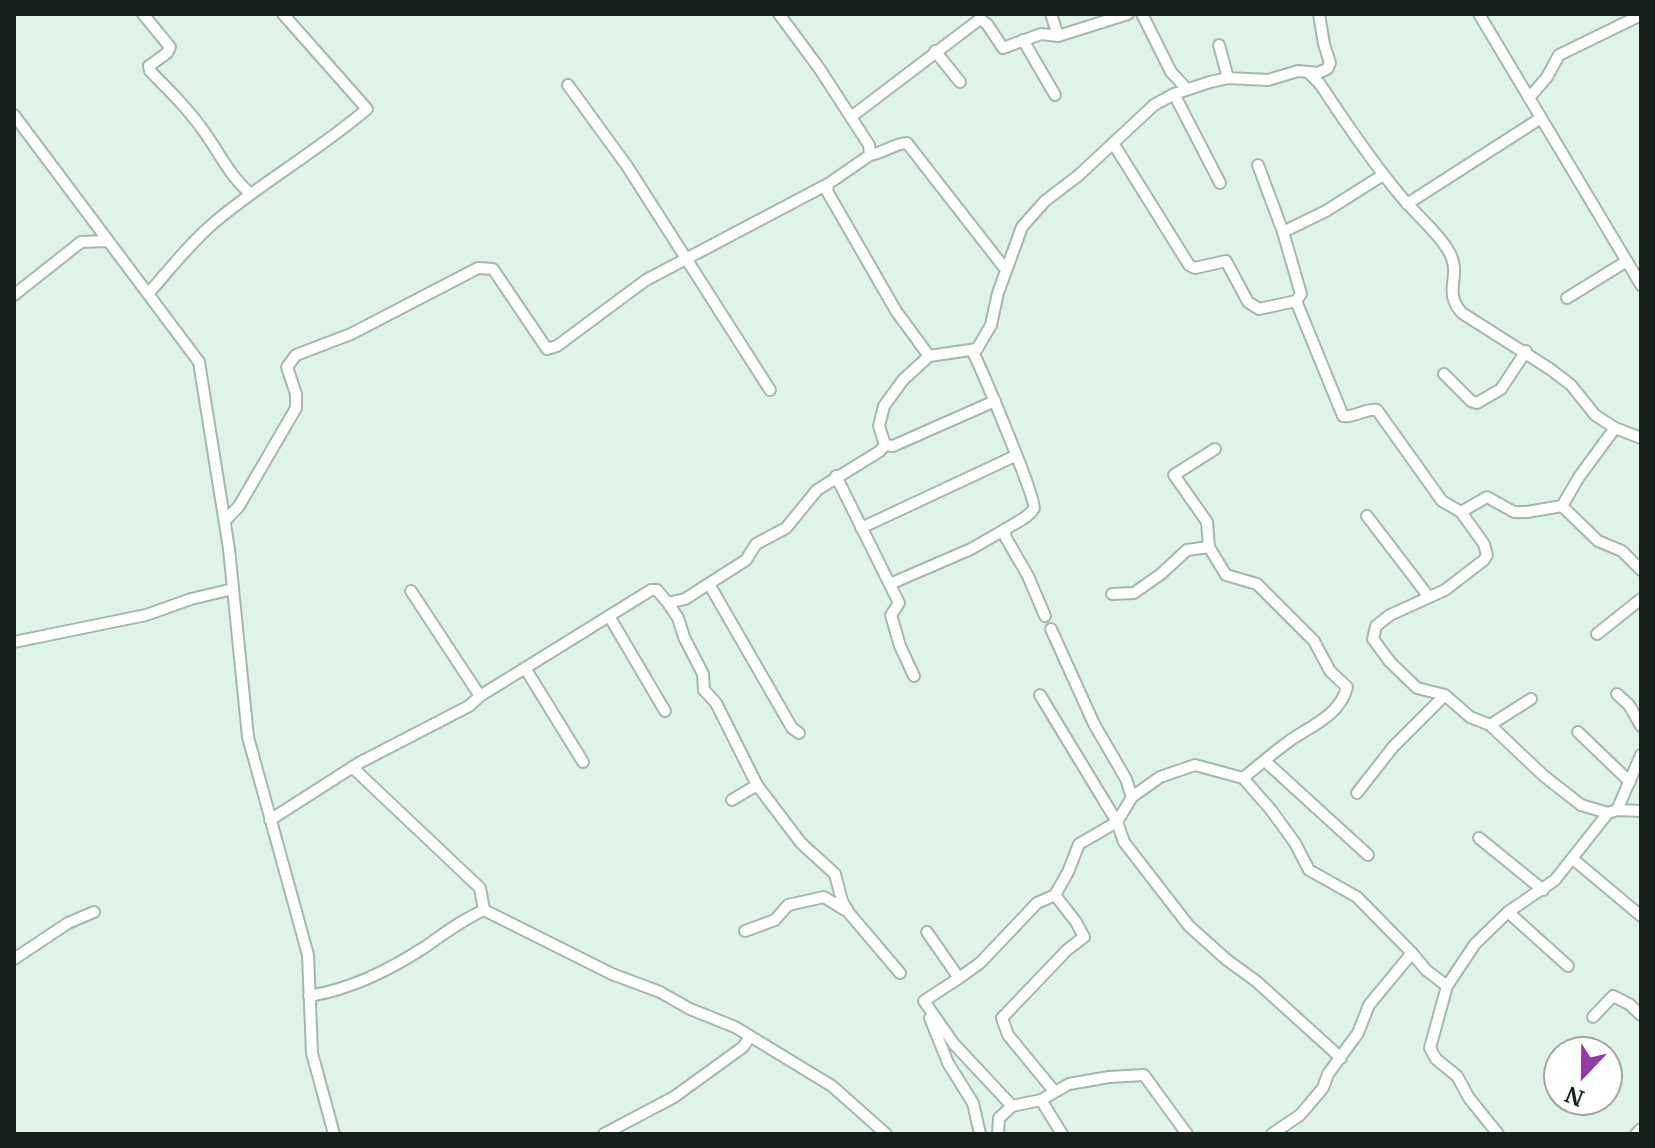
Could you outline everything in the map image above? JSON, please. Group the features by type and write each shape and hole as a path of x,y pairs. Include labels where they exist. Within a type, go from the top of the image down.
{"street":[{"path":"143,14 170,47 167,53 149,66 150,71 182,103 239,185 251,194"},
{"path":"148,294 214,223 331,139 367,109 283,14"},
{"path":"779,14 851,117 869,145 870,155"},
{"path":"1051,14 1058,36"},
{"path":"851,117 980,19 1003,48 1041,34 1058,36 1128,14"},
{"path":"1142,14 1171,72 1187,89"},
{"path":"885,445 879,426 884,406 903,380 929,356 977,349 991,325 1022,227 1045,201 1079,175 1154,105 1174,94 1228,78 1268,80 1285,73 1298,71 1310,74 1327,69 1330,63 1319,14"},
{"path":"1479,14 1641,285"},
{"path":"1529,98 1547,77 1559,55 1641,15"},
{"path":"1023,40 1055,95"},
{"path":"1219,45 1228,78"},
{"path":"935,51 960,82"},
{"path":"1310,74 1383,175 1448,250 1455,275 1451,292 1453,303 1462,313 1526,351 1571,385 1595,415 1615,428 1641,438"},
{"path":"568,85 627,166 770,390"},
{"path":"1174,94 1220,183"},
{"path":"14,115 199,362 225,521 248,737 308,955 312,1053 334,1134"},
{"path":"1407,204 1541,118"},
{"path":"225,521 239,506 296,408 296,394 287,367 296,355 351,334 478,268 493,269 547,349 557,346 646,280 828,184 870,155 907,143 1006,270"},
{"path":"1113,143 1189,265 1195,268 1226,261 1248,302 1259,309 1296,301 1301,294 1283,232 1258,165"},
{"path":"1283,232 1326,211 1383,175"},
{"path":"828,184 827,191 896,311 929,356"},
{"path":"14,295 81,242 107,241"},
{"path":"1567,298 1627,261"},
{"path":"1296,301 1343,416 1377,410 1442,501 1461,512 1484,544 1487,555 1445,590 1390,615 1376,626 1373,639 1390,662 1417,688 1445,695 1470,717 1490,725 1544,776 1581,805 1613,812 1641,811"},
{"path":"890,584 971,549 1032,512 1036,504 972,350"},
{"path":"1444,374 1471,401 1477,403 1501,389 1526,351"},
{"path":"885,445 893,446 995,401"},
{"path":"1461,512 1487,497 1514,512 1562,506 1615,428"},
{"path":"668,603 685,599 746,560 756,544 786,528 817,490 885,445"},
{"path":"1215,449 1174,475 1207,522 1209,547 1226,575 1257,584 1314,641 1330,671 1347,687 1344,700 1313,728 1290,740 1243,778"},
{"path":"861,528 1015,456"},
{"path":"836,476 899,603 891,615 900,646 914,676"},
{"path":"1562,506 1598,541 1622,551 1641,570"},
{"path":"1367,516 1429,597"},
{"path":"1004,530 1045,616"},
{"path":"1112,594 1134,593 1187,550 1209,547"},
{"path":"709,584 792,728 799,733"},
{"path":"14,642 146,615 191,599 233,589"},
{"path":"270,820 352,767 447,719 651,590 657,590 678,618 703,674 704,690 716,703 757,785 801,843 835,874 842,901 849,913"},
{"path":"411,591 480,696"},
{"path":"1597,634 1641,599"},
{"path":"609,616 665,711"},
{"path":"1051,629 1094,724 1126,779 1132,797"},
{"path":"525,668 583,762"},
{"path":"1617,694 1629,705 1641,726"},
{"path":"1040,695 1117,822 1124,842 1189,926 1256,981 1341,1058"},
{"path":"1357,793 1393,747 1445,695"},
{"path":"1490,725 1531,699"},
{"path":"1578,732 1630,782"},
{"path":"1498,1134 1477,1110 1457,1076 1436,1059 1430,1048 1447,986 1475,944 1508,912 1543,890 1613,812 1641,755"},
{"path":"1265,761 1368,855"},
{"path":"924,1001 980,963 1037,903 1055,895 1079,844 1117,822 1132,797 1160,777 1195,765 1243,778 1295,843 1309,870 1357,897 1426,970 1447,986"},
{"path":"352,767 480,888 484,910"},
{"path":"732,800 757,785"},
{"path":"1479,838 1543,890"},
{"path":"1573,859 1641,916"},
{"path":"1054,1091 1008,1035 1002,1018 1067,950 1084,937 1055,895"},
{"path":"745,931 775,920 788,905 824,897 849,913 900,973"},
{"path":"309,996 335,992 369,979 422,949 465,918 484,910 612,974 660,992 690,1009 735,1027 832,1086 886,1134"},
{"path":"14,959 68,923 94,912"},
{"path":"1508,912 1568,966"},
{"path":"927,932 959,978"},
{"path":"1272,1134 1300,1115 1323,1088 1328,1074 1358,1033 1369,1005 1412,953"},
{"path":"1593,1017 1613,996 1641,1015"},
{"path":"924,1001 954,1044 1012,1106"},
{"path":"924,1001 948,1063 973,1103 980,1134"},
{"path":"604,1134 674,1097 743,1047 750,1037"},
{"path":"998,1134 999,1118 1012,1106 1041,1100 1069,1084 1144,1075 1187,1134"},
{"path":"1041,1100 1062,1134"},
{"path":"1636,1134 1641,1129"}]}
